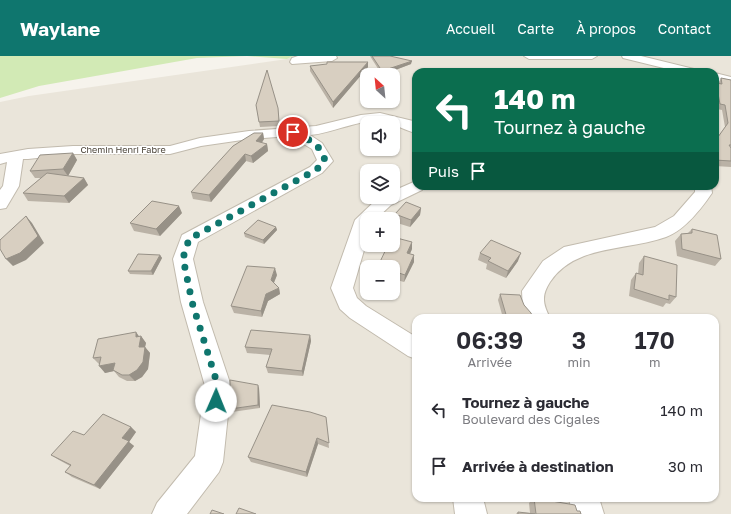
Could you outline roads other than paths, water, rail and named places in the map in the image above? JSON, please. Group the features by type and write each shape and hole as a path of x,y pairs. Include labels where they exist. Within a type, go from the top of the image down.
{"street":[{"path":"310,56 296,60 296,62 332,58"},
{"path":"529,56 592,56"},
{"path":"627,56 677,68"},
{"path":"615,60 633,68"},
{"path":"719,78 731,81"},
{"name":"Chemin Henri Fabre","path":"8,157 73,150 170,150 200,142 249,135 316,130 361,119 380,117 408,124 412,126"},
{"path":"168,514 209,462 218,386 192,302 183,258 189,239 316,170 325,161 323,152 311,141 293,132"},
{"path":"0,204 11,186 8,157"},
{"path":"412,188 385,201 364,220 342,288 348,303 358,312 412,346"},
{"path":"536,314 534,311 534,291 550,266 571,252 661,232 680,220 704,193 704,190"},
{"path":"469,502 471,514"},
{"path":"585,502 588,514"}]}
